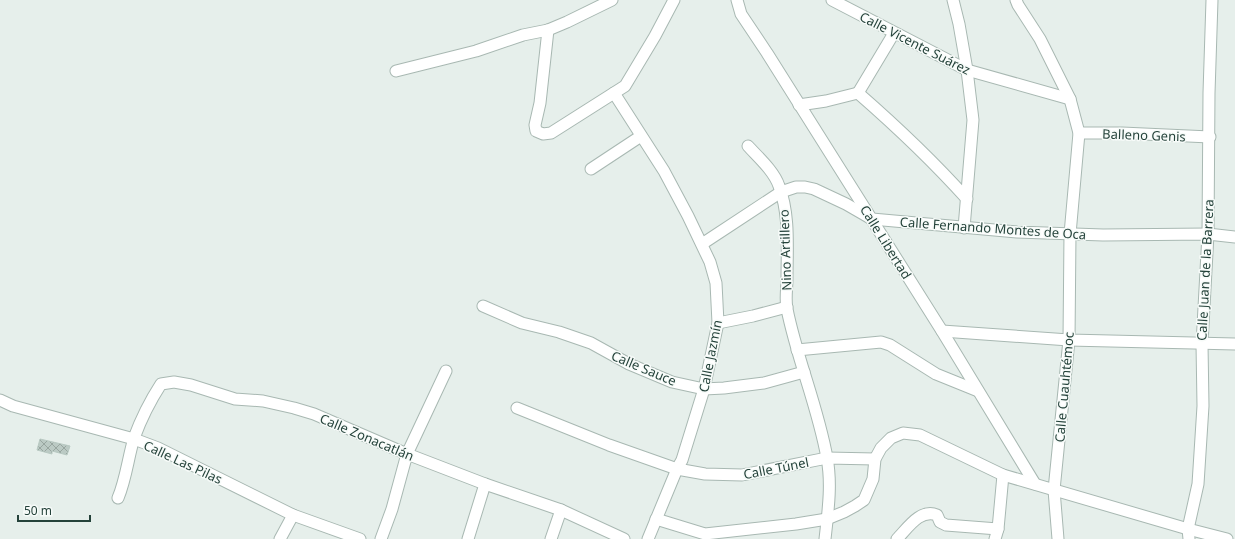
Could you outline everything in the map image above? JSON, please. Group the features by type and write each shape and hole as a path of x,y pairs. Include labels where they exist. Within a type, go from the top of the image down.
{"street":[{"path":"396,71 476,50 523,35 548,30 612,0"},
{"path":"548,30 540,103 535,125 536,131 543,134 551,133 624,86 655,36 674,0"},
{"name":"Calle Libertad","path":"737,0 741,14 872,219 1035,484"},
{"path":"952,0 959,24 967,70 973,120 964,228"},
{"name":"Calle Cuauhtémoc","path":"1016,0 1040,39 1070,99 1079,133 1070,234 1069,340 1054,490 1058,539"},
{"name":"Calle Juan de la Barrera","path":"1188,534 1198,484 1203,406 1202,344 1208,234 1212,0"},
{"name":"Calle Vicente Suárez","path":"839,2 894,33 967,70 1070,99"},
{"path":"799,105 826,101 858,92 894,33"},
{"path":"858,92 907,136 967,199"},
{"name":"Calle Jazmín","path":"614,93 664,171 702,244 710,262 716,284 718,323 704,389 682,460 648,539"},
{"name":"Balleno Genis","path":"1079,133 1122,133 1210,137"},
{"path":"591,169 641,136"},
{"name":"Nino Artillero","path":"748,146 766,165 779,184 787,222 787,307 797,350 814,404 827,458 830,481 825,539"},
{"name":"Calle Fernando Montes de Oca","path":"702,244 781,192 796,187 814,189 846,204 872,219 1017,232 1070,234 1208,234 1235,236"},
{"name":"Calle Sauce","path":"483,306 522,323 559,332 591,344 629,364 672,382 704,389 764,383 804,372"},
{"path":"718,323 787,307"},
{"path":"942,331 1069,340 1235,344"},
{"path":"797,350 881,342 890,345 936,374 978,391"},
{"path":"381,539 392,509 407,454 446,371"},
{"name":"Calle Zonacatlán","path":"134,439 150,401 161,384 174,382 191,385 234,399 263,402 294,408 314,414 407,454 485,484 561,510 624,539"},
{"name":"Calle Las Pilas","path":"0,400 13,406 134,439 158,448 293,515 360,539"},
{"name":"Calle Túnel","path":"517,408 609,445 677,469 705,474 742,475 827,458 875,459"},
{"path":"656,519 705,534 827,519 850,509 864,500 873,479 875,459 881,448 891,438 903,433 920,434 1003,475 1054,490 1188,534 1227,539"},
{"path":"118,498 124,484 134,439"},
{"path":"896,539 917,519 926,513 937,515 940,522 946,525 996,534 1003,475"},
{"path":"468,539 485,484"},
{"path":"551,539 561,510"},
{"path":"280,539 293,515"}],"building":[{"path":"40,439 70,446 67,455 52,451 52,454 37,450"}]}
